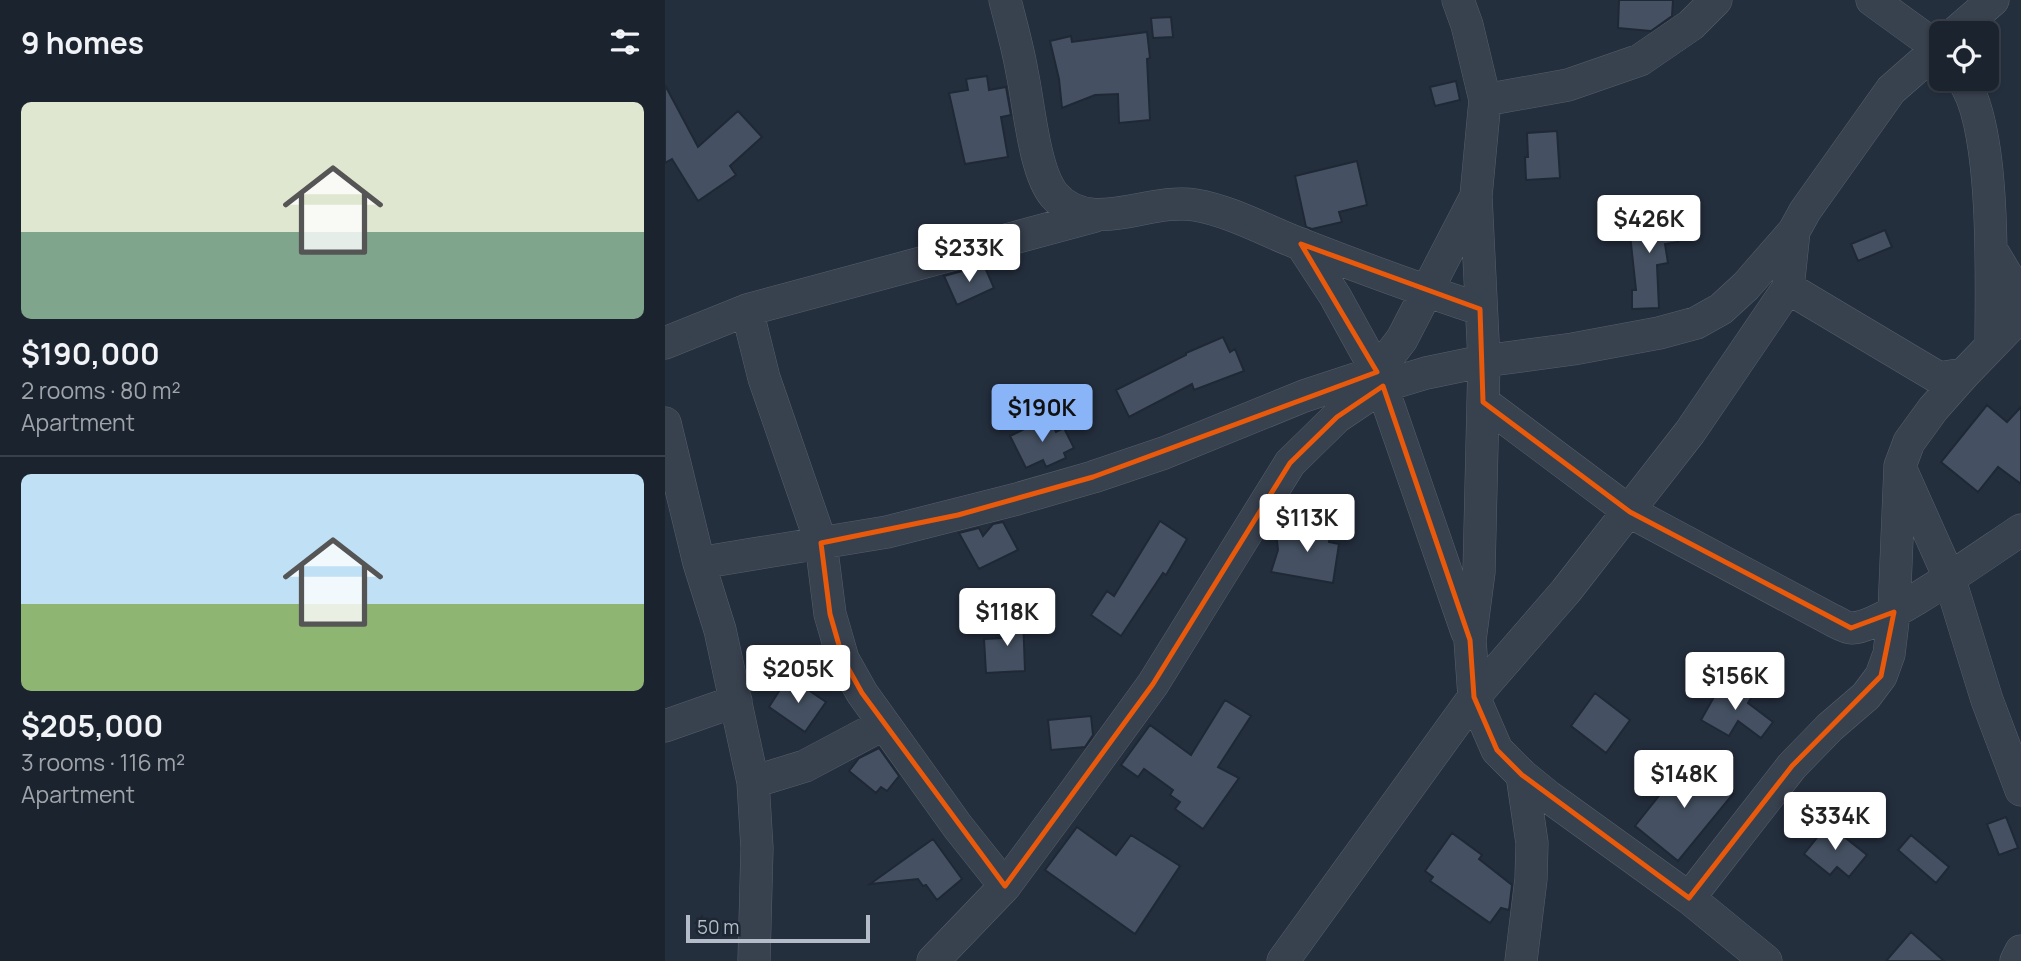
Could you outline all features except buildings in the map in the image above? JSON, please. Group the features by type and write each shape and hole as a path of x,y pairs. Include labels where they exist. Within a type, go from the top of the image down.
{"street":[{"path":"1005,0 1022,69 1041,171 1053,194 1070,210 1094,216"},
{"path":"1458,0 1467,25 1485,100 1476,196 1484,361 1479,572 1470,640 1474,697 1497,750 1522,775 1689,898 1766,961"},
{"path":"1485,100 1567,85 1640,60 1691,25 1716,0"},
{"path":"1872,0 1929,35"},
{"path":"1970,21 1993,0"},
{"path":"699,563 887,532 958,515 1093,477 1164,453 1304,396 1380,379 1659,333 1696,323 1721,309 1746,286 1794,231 1805,211 1891,90 1929,57"},
{"path":"1971,91 1984,152 1990,247 1991,345"},
{"path":"933,961 1005,886 1153,684 1290,463 1380,379 1476,196"},
{"path":"665,343 747,310 1094,216 1156,206 1194,205 1231,216 1428,292 1480,309"},
{"path":"1283,961 1474,697 1566,591 1690,432 1788,288 1794,231"},
{"path":"1301,244 1335,296 1380,379 1470,640"},
{"path":"1990,247 2021,299"},
{"path":"1788,288 1938,378 1964,374"},
{"path":"747,310 764,378 821,543 830,614 843,659 884,724 958,827 1005,886"},
{"path":"1689,898 1792,766 1830,727 1867,696 1881,676 1889,654 1893,612 1900,466 1909,442 1933,409 2021,315"},
{"path":"1483,402 1630,512 1851,628 1893,612 2021,530"},
{"path":"665,423 699,563 720,630 753,782 757,848 754,961"},
{"path":"1900,466 1949,577 1987,700 2021,790"},
{"path":"665,726 736,701"},
{"path":"753,782 805,766 884,724"},
{"path":"1521,961 1532,867 1532,843 1522,775"},
{"path":"2016,961 2021,951"}],"highlighted area":[{"path":"1301,244 1480,309 1483,402 1630,512 1851,628 1894,612 1881,676 1792,766 1689,898 1522,775 1497,750 1474,697 1470,640 1383,386 1337,417 1290,463 1153,684 1005,886 862,693 843,659 830,614 821,543 958,515 1093,477 1377,372"}]}
